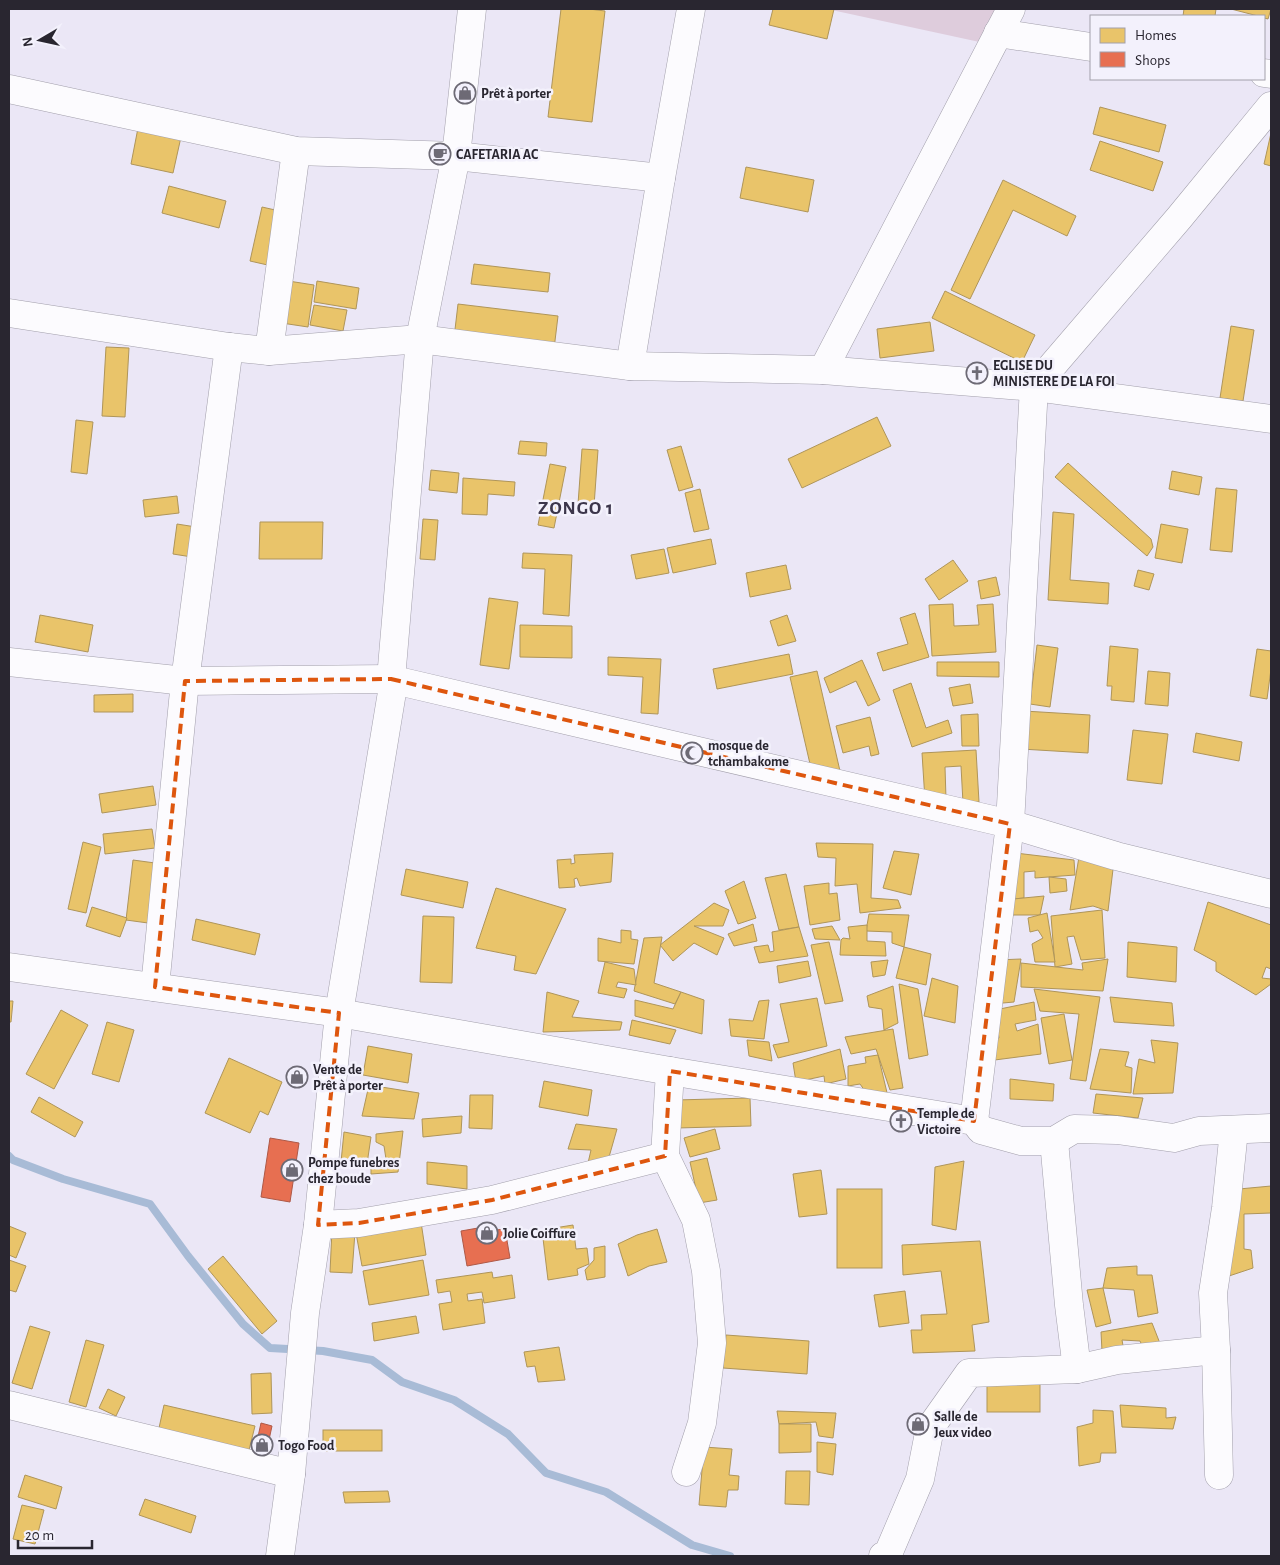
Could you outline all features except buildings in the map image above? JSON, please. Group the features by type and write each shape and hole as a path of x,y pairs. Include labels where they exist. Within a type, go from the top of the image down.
{"street":[{"path":"280,1556 291,1474 305,1313 318,1225 339,1013 393,679 420,339 456,156 472,9"},
{"path":"630,366 691,9"},
{"path":"823,370 1011,9"},
{"path":"998,33 1090,47"},
{"path":"9,89 296,151 456,156 661,178"},
{"path":"974,1121 1010,824 1034,387 1179,218 1271,106"},
{"path":"269,351 296,151"},
{"path":"9,313 229,348 269,351 420,339 630,366 823,370 1034,387 1271,419"},
{"path":"155,987 186,681 229,348"},
{"path":"9,662 186,681 393,679 1010,824 1116,856 1271,894"},
{"path":"9,967 339,1013 670,1071 974,1121 981,1130 1021,1141 1054,1140 1074,1129 1117,1130 1174,1138 1199,1131 1271,1128"},
{"path":"670,1071 665,1156 696,1220 706,1271 712,1343 702,1422 686,1472"},
{"path":"1219,1475 1213,1294 1226,1208 1234,1130"},
{"path":"1054,1140 1069,1305 1077,1369"},
{"path":"318,1225 359,1223 492,1200 665,1156"},
{"path":"883,1556 888,1554 920,1479 930,1428 969,1373 1077,1369 1117,1360 1216,1350"},
{"path":"9,1405 291,1474"}],"highlighted area":[{"path":"391,679 1010,824 974,1121 670,1071 665,1156 492,1200 359,1223 318,1225 339,1013 155,987 185,681"}],"shaded area":[{"path":"827,9 1006,9 998,46"}],"waterway":[{"path":"9,1156 13,1160 63,1179 150,1204 188,1256 243,1324 270,1348 323,1351 372,1360 402,1382 454,1400 508,1434 546,1473 606,1492 692,1545 730,1556"}],"place":[{"name":"Prêt à porter","path":"465,93"},
{"name":"CAFETARIA AC","path":"440,154"},
{"name":"EGLISE DU MINISTERE DE LA FOI","path":"977,373"},
{"name":"mosque de tchambakome","path":"692,753"},
{"name":"Vente de Prêt à porter","path":"297,1077"},
{"name":"Temple de Victoire","path":"901,1121"},
{"name":"Pompe funebres chez boude","path":"292,1170"},
{"name":"Jolie Coiffure","path":"487,1233"},
{"name":"Salle de Jeux video","path":"918,1424"},
{"name":"Togo Food","path":"262,1445"}],"district":[{"name":"ZONGO 1","path":"576,507"}]}
